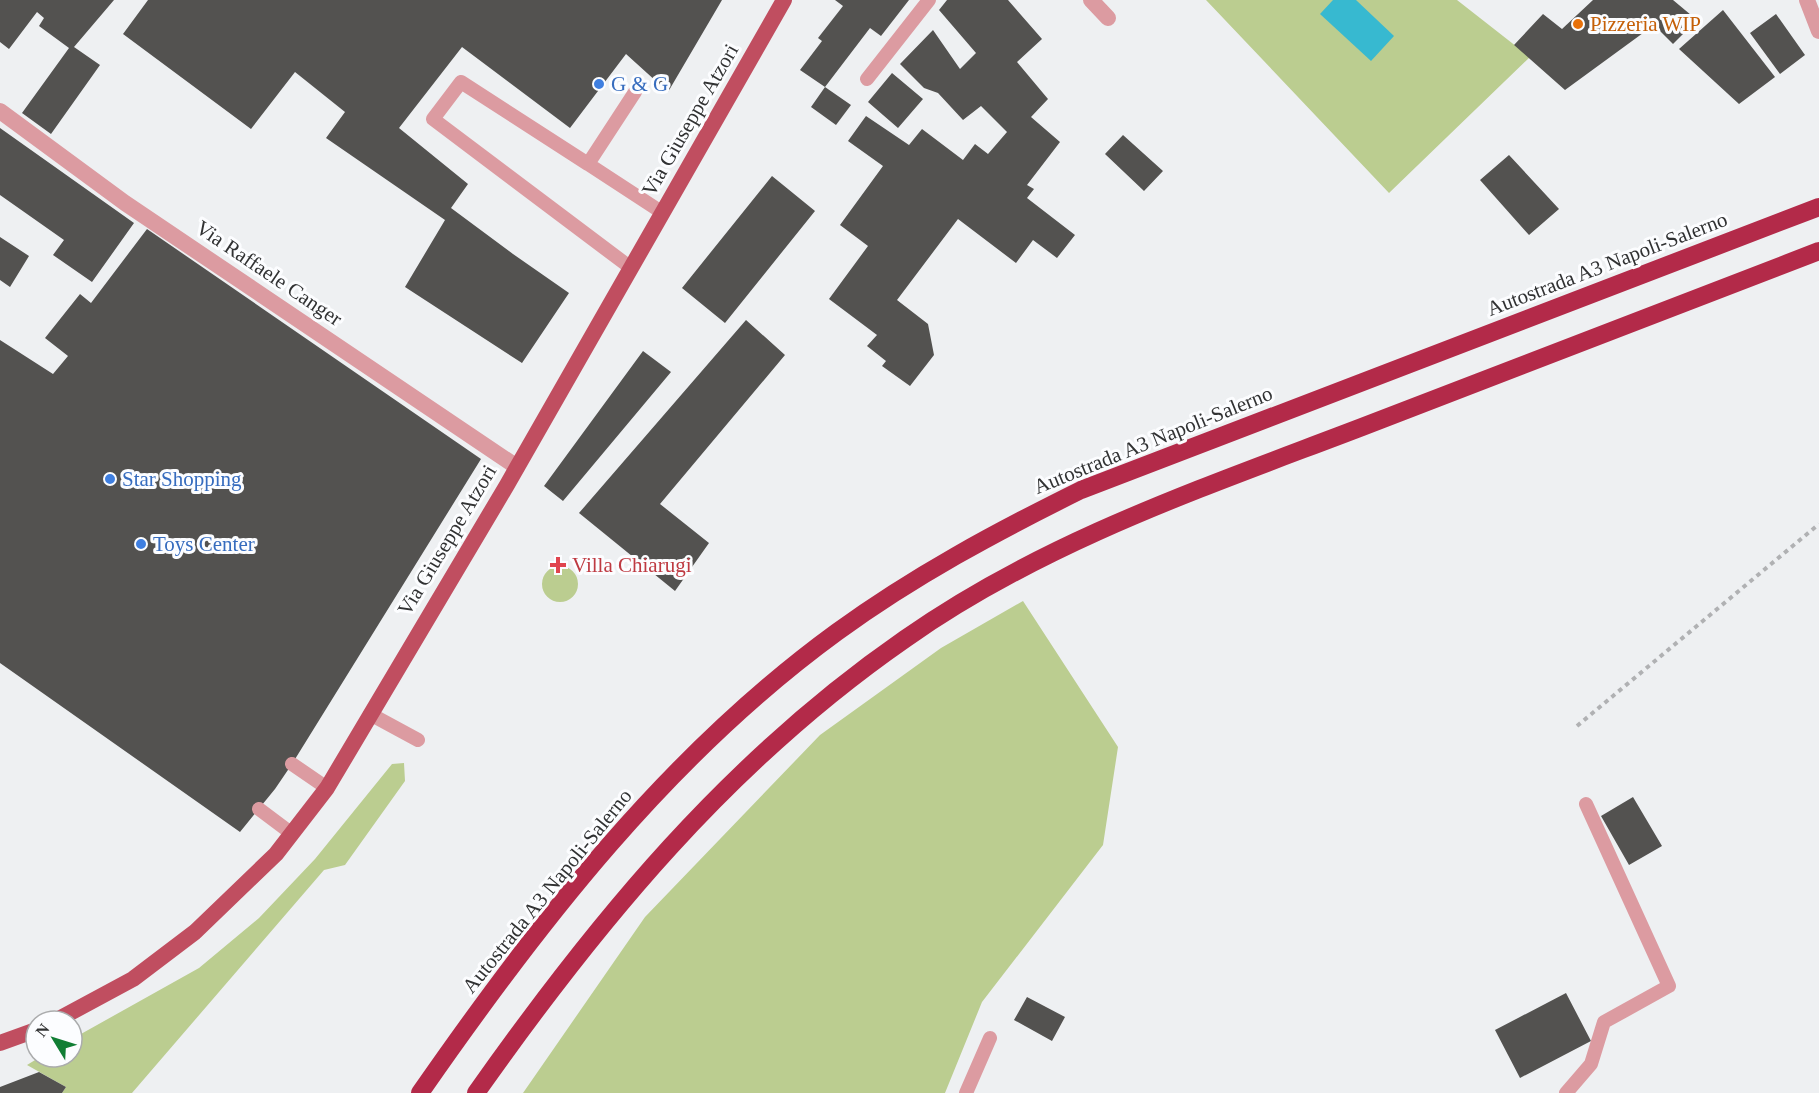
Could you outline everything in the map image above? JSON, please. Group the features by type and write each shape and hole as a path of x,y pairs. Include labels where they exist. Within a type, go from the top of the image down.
{"highway":[{"name":"Autostrada A3 Napoli-Salerno","path":"420,1093 471,1020 549,918 638,813 711,739 783,674 888,596 999,531 1081,490 1819,207"},
{"path":"476,1093 589,940 638,882 717,796 772,744 833,692 905,639 965,599 1075,541 1177,497 1819,251"}],"main road":[{"name":"Via Giuseppe Atzori","path":"77,1009 133,979 195,932 276,854 327,788 517,466 784,0"},
{"path":"0,1043 24,1034"}],"street":[{"path":"1091,0 1108,18"},
{"path":"1807,0 1819,32"},
{"name":"Via Raffaele Canger","path":"0,111 125,203 517,466"}],"lane":[{"path":"867,79 928,0"},
{"path":"631,268 433,119 461,82 663,213"},
{"path":"588,164 634,92"},
{"path":"370,714 418,740"},
{"path":"292,764 327,788"},
{"path":"1566,1093 1592,1064 1604,1022 1669,986 1586,804"},
{"path":"259,808 291,833"},
{"path":"966,1093 990,1038"}],"path":[{"path":"1577,726 1819,524"}],"green space":[{"path":"1206,0 1457,0 1530,57 1389,193"},
{"path":"560,566 573,571 578,584 573,597 560,602 547,597 542,584 547,571"},
{"path":"1023,601 1118,747 1103,845 982,1002 945,1093 523,1093 645,917 820,735 941,648"},
{"path":"404,763 405,781 345,865 324,870 132,1093 62,1093 66,1087 34,1069 84,1069 84,1032 199,968 259,918 315,859 392,764"}],"water":[{"path":"1333,0 1356,0 1394,36 1371,61 1320,14"}],"building":[{"path":"0,0 114,0 74,47 100,65 51,134 22,113 69,48 39,26 44,18 37,12 9,49 0,42"},
{"path":"148,0 722,0 668,92 626,54 570,128 462,47 399,128 468,184 451,208 569,293 522,363 405,287 445,220 326,138 345,112 295,72 251,129 123,34"},
{"path":"835,0 909,0 881,36 870,28 825,87 800,70 822,41 818,38 843,6"},
{"path":"947,0 1008,0 1042,39 1017,62 1048,99 1031,117 1060,142 1027,185 1034,189 1027,198 1075,235 1057,258 1033,240 1016,263 958,219 897,300 928,324 934,355 910,386 882,366 886,361 867,346 877,335 829,299 868,246 840,225 883,166 848,141 866,116 909,145 922,129 963,160 975,144 988,154 1007,132 981,106 963,120 938,93 924,88 900,64 933,30 960,69 976,53 939,10"},
{"path":"1593,0 1673,0 1697,20 1673,44 1654,25 1565,90 1514,45 1543,14 1562,29"},
{"path":"1723,10 1775,77 1739,104 1679,49"},
{"path":"1776,14 1805,55 1780,74 1750,33"},
{"path":"892,73 923,99 898,128 868,102"},
{"path":"825,87 851,105 836,125 811,107"},
{"path":"0,128 134,223 92,282 53,255 64,240 0,195"},
{"path":"1123,135 1163,171 1144,191 1105,154"},
{"path":"1509,155 1559,209 1529,235 1480,180"},
{"path":"772,176 815,211 725,323 682,288"},
{"path":"147,229 481,459 292,764 240,832 0,663 0,340 53,374 68,356 45,338 80,294 91,303"},
{"path":"0,237 29,256 10,287 0,280"},
{"path":"746,320 785,355 660,504 709,543 675,591 579,513"},
{"path":"643,351 671,372 563,501 544,486"},
{"path":"1633,797 1662,846 1629,865 1601,816"},
{"path":"1566,993 1591,1041 1520,1078 1495,1030"},
{"path":"1027,997 1065,1017 1052,1041 1014,1020"},
{"path":"39,1072 66,1087 62,1093 0,1093 0,1087"}],"place":[{"name":"Pizzeria WIP","path":"1578,24"},
{"name":"G & G","path":"599,84"},
{"name":"Star Shopping","path":"110,479"},
{"name":"Toys Center","path":"141,544"},
{"name":"Villa Chiarugi","path":"558,565"}]}
